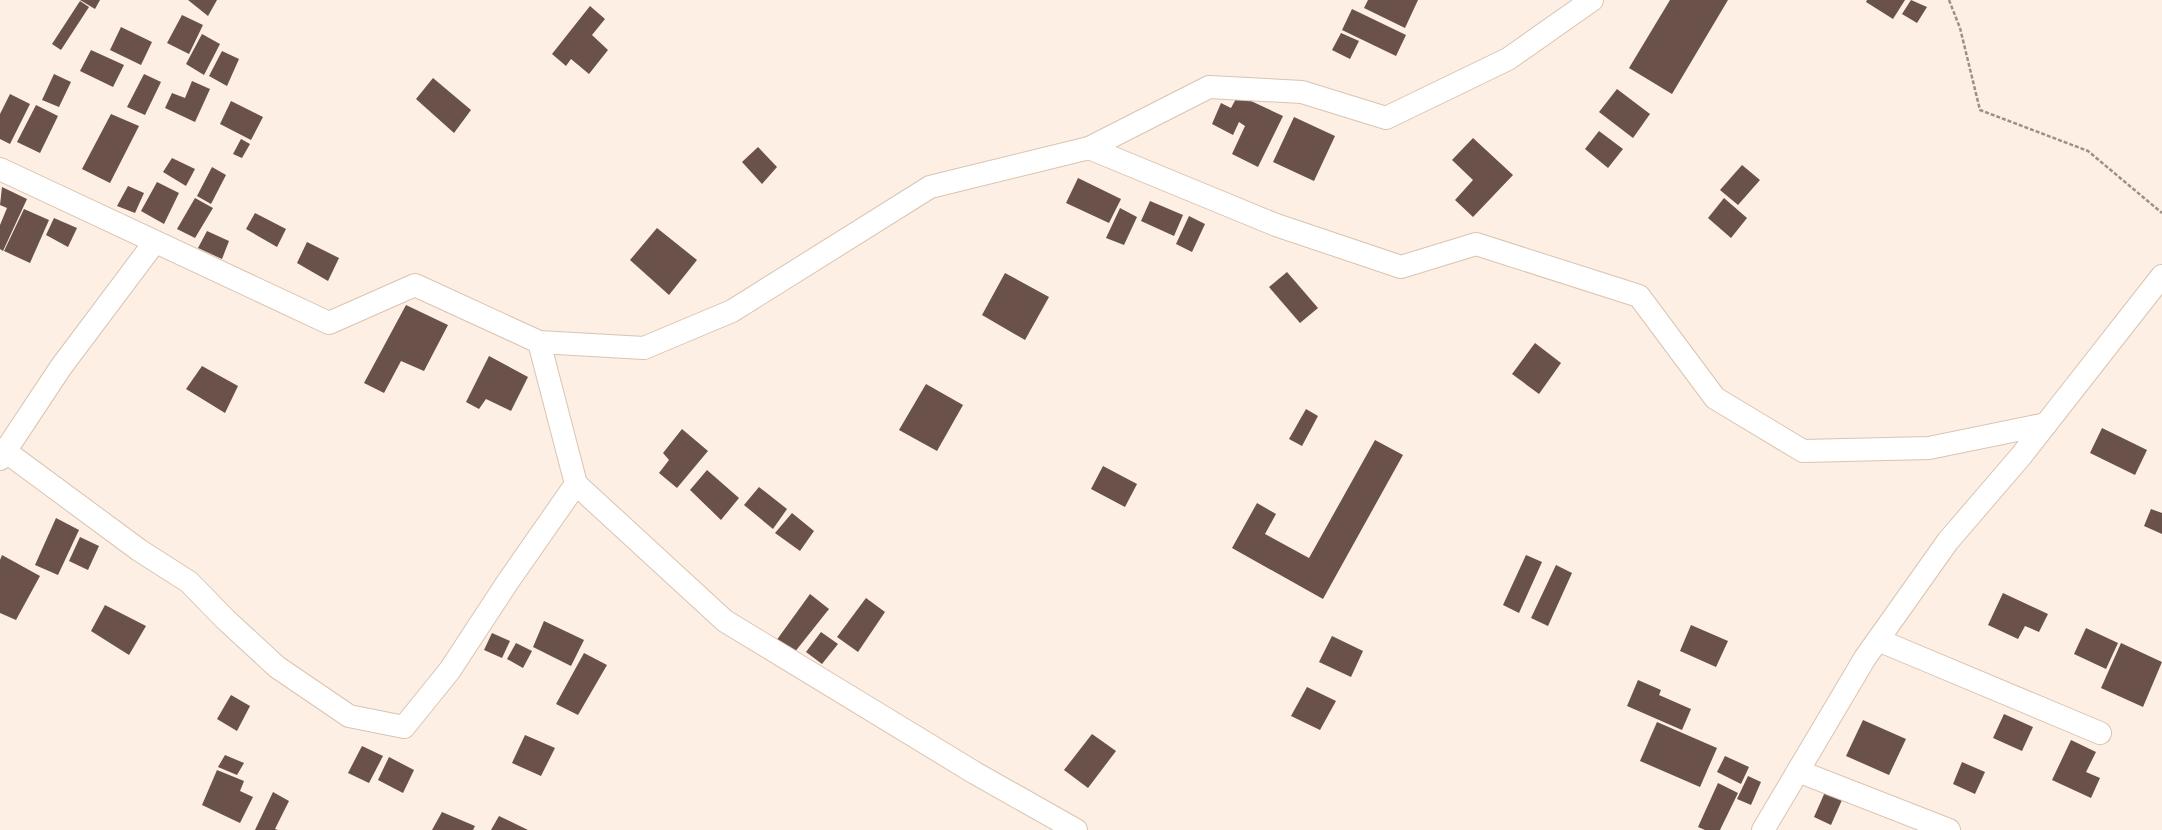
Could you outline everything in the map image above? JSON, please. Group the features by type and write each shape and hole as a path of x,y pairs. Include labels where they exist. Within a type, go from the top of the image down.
{"street":[{"path":"0,169 154,243 329,323 415,285 539,342 644,348 732,311 930,187 1089,148 1208,87 1302,92 1386,118 1508,59 1592,0"},
{"path":"1089,148 1276,225 1401,267 1476,244 1639,296 1714,398 1803,451 1929,448 2046,424"},
{"path":"154,243 61,367 2,455 139,550 189,582 225,619 277,666 349,716 404,727 450,670 507,582 576,484"},
{"path":"1763,830 1878,640 1948,541 2021,456 2162,276"},
{"path":"539,342 576,484 724,622 968,769 1076,830"},
{"path":"1878,640 2100,733"},
{"path":"1798,771 1949,830"}],"path":[{"path":"1949,0 1960,28 1980,110 2088,151 2162,213"}],"building":[{"path":"80,0 100,0 95,9"},
{"path":"188,0 217,0 208,16"},
{"path":"1368,0 1418,0 1405,28 1364,8"},
{"path":"1670,0 1728,0 1672,94 1629,68"},
{"path":"1867,0 1905,0 1893,19 1866,2"},
{"path":"1911,0 1927,7 1917,23 1902,14"},
{"path":"80,1 89,7 61,50 52,44"},
{"path":"590,6 605,19 592,35 608,50 589,74 571,59 566,66 552,54"},
{"path":"1352,9 1406,35 1396,56 1342,30"},
{"path":"182,15 203,25 189,54 167,43"},
{"path":"121,27 152,42 141,65 110,50"},
{"path":"1341,33 1359,41 1350,59 1332,50"},
{"path":"202,34 220,44 204,75 186,64"},
{"path":"91,50 124,65 113,87 80,71"},
{"path":"222,51 239,59 227,86 209,76"},
{"path":"54,74 71,82 59,107 42,100"},
{"path":"144,74 161,82 145,115 127,107"},
{"path":"433,78 471,110 454,133 416,99"},
{"path":"192,81 210,89 195,122 165,108 172,93 185,98"},
{"path":"1617,89 1650,114 1633,138 1599,112"},
{"path":"10,94 30,104 10,144 0,139 0,114"},
{"path":"1238,95 1283,116 1258,167 1232,154 1245,126 1239,122 1233,135 1212,124 1221,103 1231,108"},
{"path":"231,101 263,117 251,140 220,124"},
{"path":"36,105 58,116 40,153 17,142"},
{"path":"111,114 139,126 110,183 82,169"},
{"path":"1294,117 1335,136 1314,181 1273,162"},
{"path":"1599,131 1623,149 1608,168 1585,149"},
{"path":"1473,138 1513,175 1473,217 1455,200 1473,180 1452,160"},
{"path":"241,139 250,144 242,158 233,154"},
{"path":"758,147 777,167 762,184 742,162"},
{"path":"172,158 195,169 186,186 163,172"},
{"path":"1742,165 1760,180 1738,205 1720,190"},
{"path":"212,167 226,175 211,204 197,196"},
{"path":"1078,178 1121,199 1109,223 1066,203"},
{"path":"157,182 179,193 164,224 141,211"},
{"path":"128,186 144,193 135,213 117,206"},
{"path":"2,187 27,199 3,251 0,249 0,225 7,208 0,205"},
{"path":"195,198 213,208 195,238 177,229"},
{"path":"1724,198 1747,218 1731,238 1708,218"},
{"path":"1150,201 1183,215 1174,236 1141,221"},
{"path":"1120,208 1137,217 1124,245 1106,238"},
{"path":"24,209 49,220 30,263 4,251"},
{"path":"255,213 286,229 277,247 246,229"},
{"path":"1189,216 1205,224 1192,252 1176,244"},
{"path":"54,218 77,228 68,247 46,235"},
{"path":"657,228 697,260 669,295 630,260"},
{"path":"207,231 229,241 222,259 198,248"},
{"path":"307,242 339,258 328,281 297,263"},
{"path":"1287,272 1318,308 1300,323 1269,287"},
{"path":"1005,273 1049,297 1025,340 982,315"},
{"path":"406,305 448,325 424,371 401,361 384,393 364,383"},
{"path":"1535,343 1561,363 1539,394 1512,374"},
{"path":"489,356 528,377 511,411 486,399 479,409 466,402"},
{"path":"202,366 238,386 225,413 186,389"},
{"path":"926,384 963,405 937,451 899,430"},
{"path":"1306,409 1318,416 1302,446 1289,439"},
{"path":"2102,428 2147,450 2135,475 2090,453"},
{"path":"682,429 708,451 677,488 659,473 669,460 663,453"},
{"path":"1375,440 1403,455 1323,599 1232,548 1257,503 1276,514 1265,534 1309,558"},
{"path":"1103,466 1137,484 1125,507 1091,489"},
{"path":"707,470 739,498 721,520 690,490"},
{"path":"759,487 787,509 773,529 744,505"},
{"path":"2151,509 2162,513 2162,534 2144,526"},
{"path":"792,513 814,531 800,551 775,533"},
{"path":"56,518 79,530 58,575 35,565"},
{"path":"80,537 99,546 88,570 69,561"},
{"path":"2,555 40,576 16,620 0,613 0,560"},
{"path":"1526,555 1542,562 1519,613 1503,605"},
{"path":"1556,565 1572,573 1548,626 1531,618"},
{"path":"2003,593 2048,614 2039,632 2025,626 2018,639 1988,625"},
{"path":"810,594 829,609 794,653 776,641"},
{"path":"866,598 885,612 858,652 837,637"},
{"path":"105,605 146,626 129,655 91,631"},
{"path":"544,621 584,640 571,666 533,647"},
{"path":"1691,625 1728,641 1716,667 1680,651"},
{"path":"2086,628 2118,643 2106,669 2074,654"},
{"path":"821,632 838,644 822,664 806,652"},
{"path":"492,633 510,641 502,658 484,650"},
{"path":"1332,636 1363,651 1351,677 1319,662"},
{"path":"516,643 532,651 523,668 507,659"},
{"path":"2121,643 2162,662 2143,707 2101,688"},
{"path":"584,653 607,665 578,715 556,704"},
{"path":"1638,680 1661,690 1659,695 1691,709 1682,730 1627,706"},
{"path":"1307,687 1336,701 1320,730 1291,716"},
{"path":"231,695 250,706 237,731 217,719"},
{"path":"2004,714 2033,727 2022,751 1993,738"},
{"path":"1863,720 1906,739 1889,775 1846,756"},
{"path":"1657,722 1717,748 1700,787 1640,761"},
{"path":"1092,734 1116,751 1088,788 1064,770"},
{"path":"525,735 555,748 541,776 512,763"},
{"path":"2071,740 2096,752 2086,772 2100,778 2091,798 2052,780"},
{"path":"362,746 383,756 369,783 348,773"},
{"path":"225,755 244,763 237,775 218,767"},
{"path":"1725,756 1749,767 1741,784 1717,772"},
{"path":"389,757 414,770 403,793 378,780"},
{"path":"1962,762 1985,772 1975,794 1953,784"},
{"path":"217,770 244,781 240,791 253,797 240,823 202,805"},
{"path":"1748,776 1761,782 1751,805 1737,799"},
{"path":"1718,783 1738,793 1720,830 1705,830 1698,827"},
{"path":"273,792 289,801 275,829 278,830 255,830"},
{"path":"1825,792 1842,800 1831,825 1814,817"},
{"path":"442,812 475,826 473,830 432,830"},
{"path":"499,816 528,830 491,830"}]}
